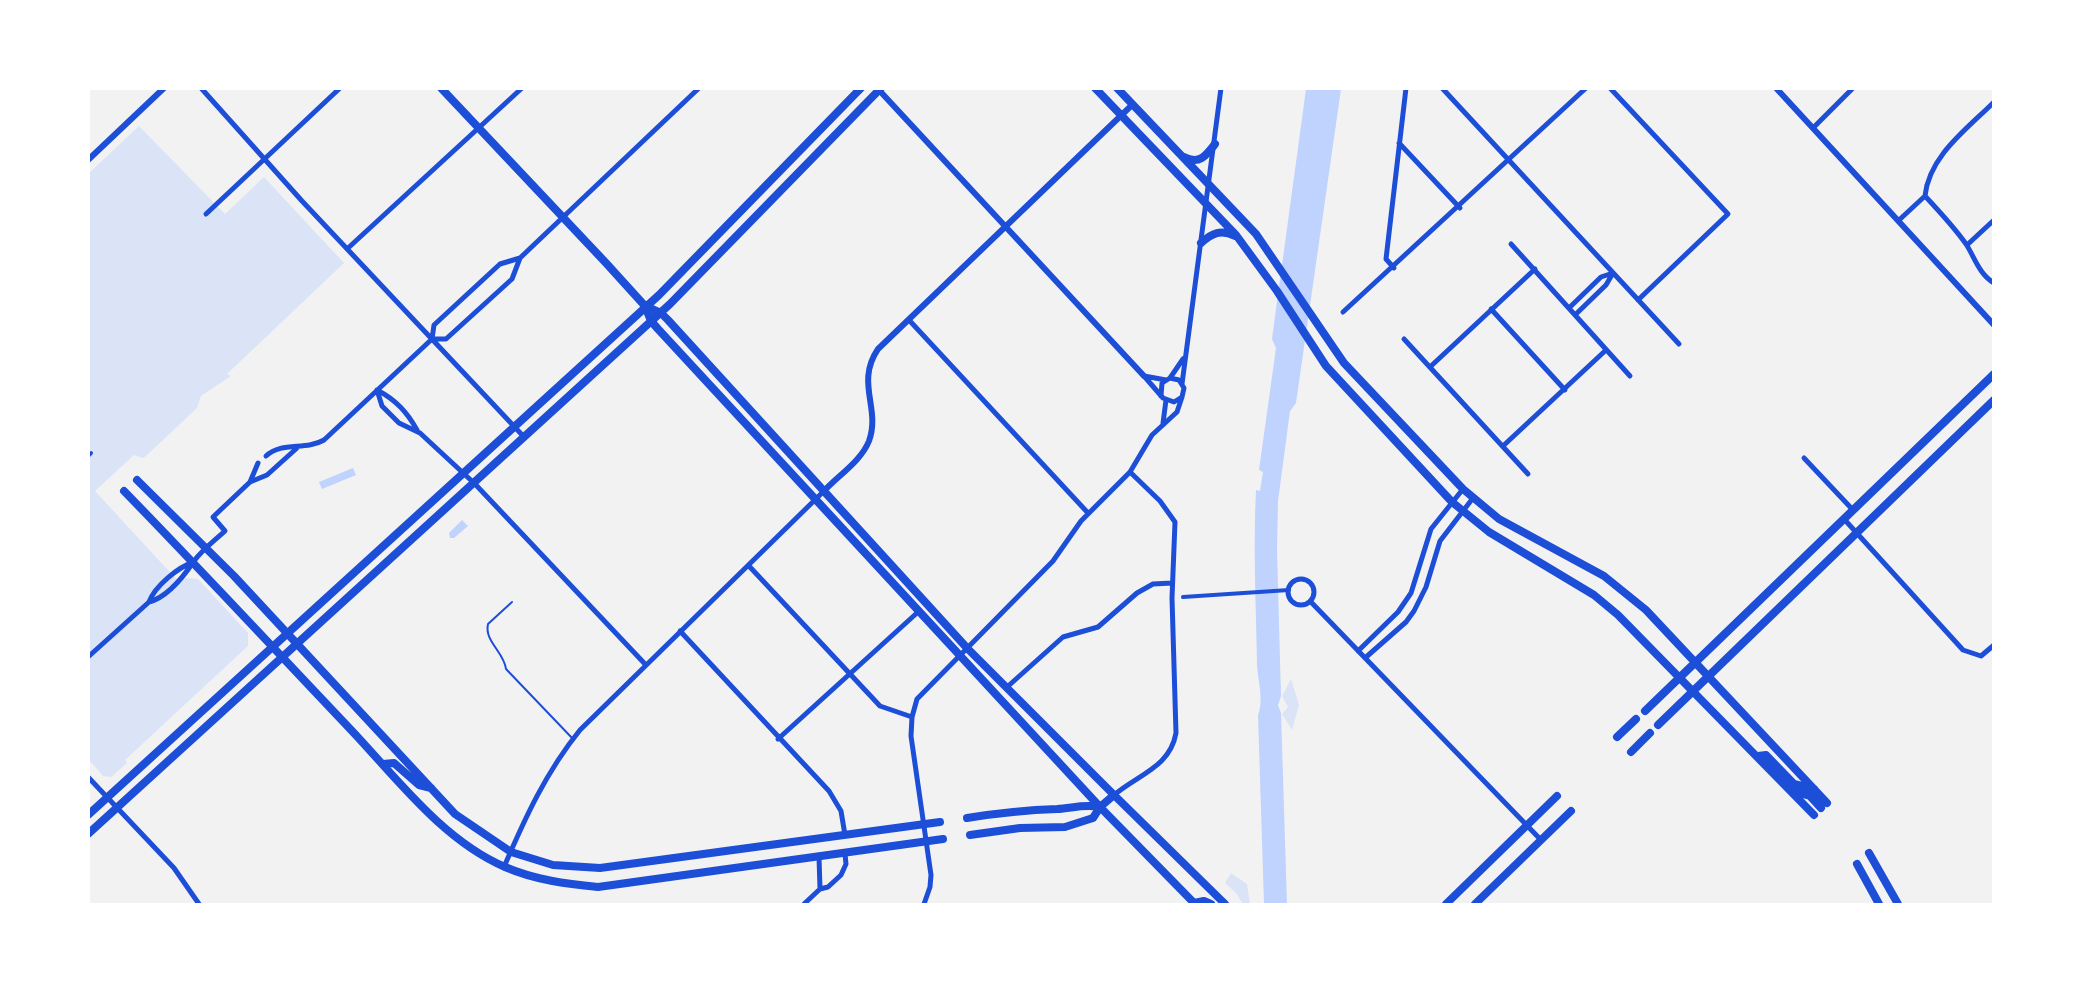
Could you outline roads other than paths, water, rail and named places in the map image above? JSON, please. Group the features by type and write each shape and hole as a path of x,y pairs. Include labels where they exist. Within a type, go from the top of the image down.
{"main road":[{"path":"441,88 564,217 645,306 651,321 958,656 1100,807 1193,904 1204,901 1211,904"},
{"path":"88,815 645,306 744,209 861,88"},
{"path":"1095,88 1238,237 1277,291 1308,340 1349,392 1452,502 1517,550 1594,595 1635,629 1814,815"},
{"path":"1117,88 1256,234 1344,363 1463,489 1499,519 1604,576 1646,610 1814,789 1824,806 1810,796 1791,791"},
{"path":"88,834 661,313 879,89"},
{"path":"1178,154 1190,160 1197,160 1207,155 1215,144"},
{"path":"744,209 754,219"},
{"path":"1201,243 1216,232 1226,232 1238,237"},
{"path":"645,306 661,313 967,648 1225,904"},
{"path":"1645,711 1994,374"},
{"path":"1658,725 1994,400"},
{"path":"137,480 207,548 455,814 511,852 553,864 600,868 940,822"},
{"path":"124,491 446,828 469,846 504,867 554,882 598,887 943,839"},
{"path":"1617,737 1636,719"},
{"path":"1631,752 1650,733"},
{"path":"1758,756 1766,755 1794,784 1814,789"},
{"path":"383,764 394,763 419,785 431,788"},
{"path":"970,836 1020,828 1065,827 1093,818 1100,807 1114,795"},
{"path":"1446,904 1557,796"},
{"path":"967,818 1018,810 1060,809 1083,804 1100,807"},
{"path":"1475,904 1571,811"},
{"path":"1869,853 1898,904"},
{"path":"1857,864 1879,904"}],"street":[{"path":"88,160 164,88"},
{"path":"201,88 347,249 525,438"},
{"path":"206,214 340,88"},
{"path":"347,249 522,88"},
{"path":"432,339 446,339 512,279 520,258 699,88"},
{"path":"924,904 930,886 928,842 912,745 912,717 921,693 1053,561 1088,513 1130,472 1148,440 1163,423 1177,412 1182,397 1184,360 1210,186 1221,88"},
{"path":"1394,267 1386,259 1406,88"},
{"path":"1442,88 1679,344"},
{"path":"1343,312 1460,208 1586,88"},
{"path":"1610,88 1728,214 1638,300"},
{"path":"1776,88 1994,325"},
{"path":"1813,128 1853,88"},
{"path":"879,89 1163,398 1174,402 1182,397"},
{"path":"1898,221 1925,196 1926,184 1943,153 1994,102"},
{"path":"504,867 536,795 555,761 573,739 645,664 817,500 866,448 871,427 867,386 868,369 878,349 1132,105"},
{"path":"1399,143 1460,208"},
{"path":"1925,196 1967,245 1987,279 1994,283"},
{"path":"1967,245 1994,220"},
{"path":"1511,244 1630,376"},
{"path":"266,456 274,448 297,447 324,440 432,339 434,325 500,264 520,258"},
{"path":"1430,367 1534,269"},
{"path":"1569,308 1601,276 1613,273"},
{"path":"1575,315 1606,285 1613,273"},
{"path":"1491,309 1565,390"},
{"path":"909,320 1088,513"},
{"path":"1404,339 1528,474"},
{"path":"1503,446 1606,350"},
{"path":"1163,423 1163,398 1160,387 1184,360"},
{"path":"1144,376 1168,379 1182,384"},
{"path":"378,390 392,398 408,415 418,432 475,484 645,664"},
{"path":"378,390 382,406 399,423 418,432"},
{"path":"88,657 150,602 153,594 184,565 194,562 225,531 213,517 250,482 267,475 297,447"},
{"path":"1804,458 1853,510"},
{"path":"250,482 258,463"},
{"path":"1114,795 1165,760 1174,747 1176,733 1172,583 1175,522 1164,506 1130,472"},
{"path":"1358,651 1398,612 1411,593 1431,529 1463,489"},
{"path":"1365,658 1406,622 1414,611 1426,587 1440,541 1461,510 1473,498"},
{"path":"1844,519 1963,650 1981,656 1994,645"},
{"path":"749,566 880,706 912,717"},
{"path":"1183,597 1286,591 1294,581 1306,580 1314,589 1310,601"},
{"path":"1006,688 1063,637 1098,627 1137,593 1153,584 1172,583"},
{"path":"1286,591 1296,603 1310,601"},
{"path":"1310,601 1541,840"},
{"path":"778,739 918,612"},
{"path":"680,631 836,800 845,835"},
{"path":"88,777 174,868 200,904"},
{"path":"804,904 820,888 828,887 841,875 846,864 845,854"},
{"path":"819,857 820,888"}],"lane":[{"path":"512,602 488,624 488,636 503,657 506,669 573,739"}],"water":[{"path":"1306,89 1341,89 1296,403 1290,411 1278,501 1281,696 1278,705 1281,713 1287,904 1264,904 1258,715 1261,697 1257,665 1255,577 1256,490 1260,491 1263,472 1259,470 1276,348 1272,339"},
{"path":"353,468 356,475 322,489 319,482"},
{"path":"462,520 468,526 454,538 450,538 449,533"}]}
